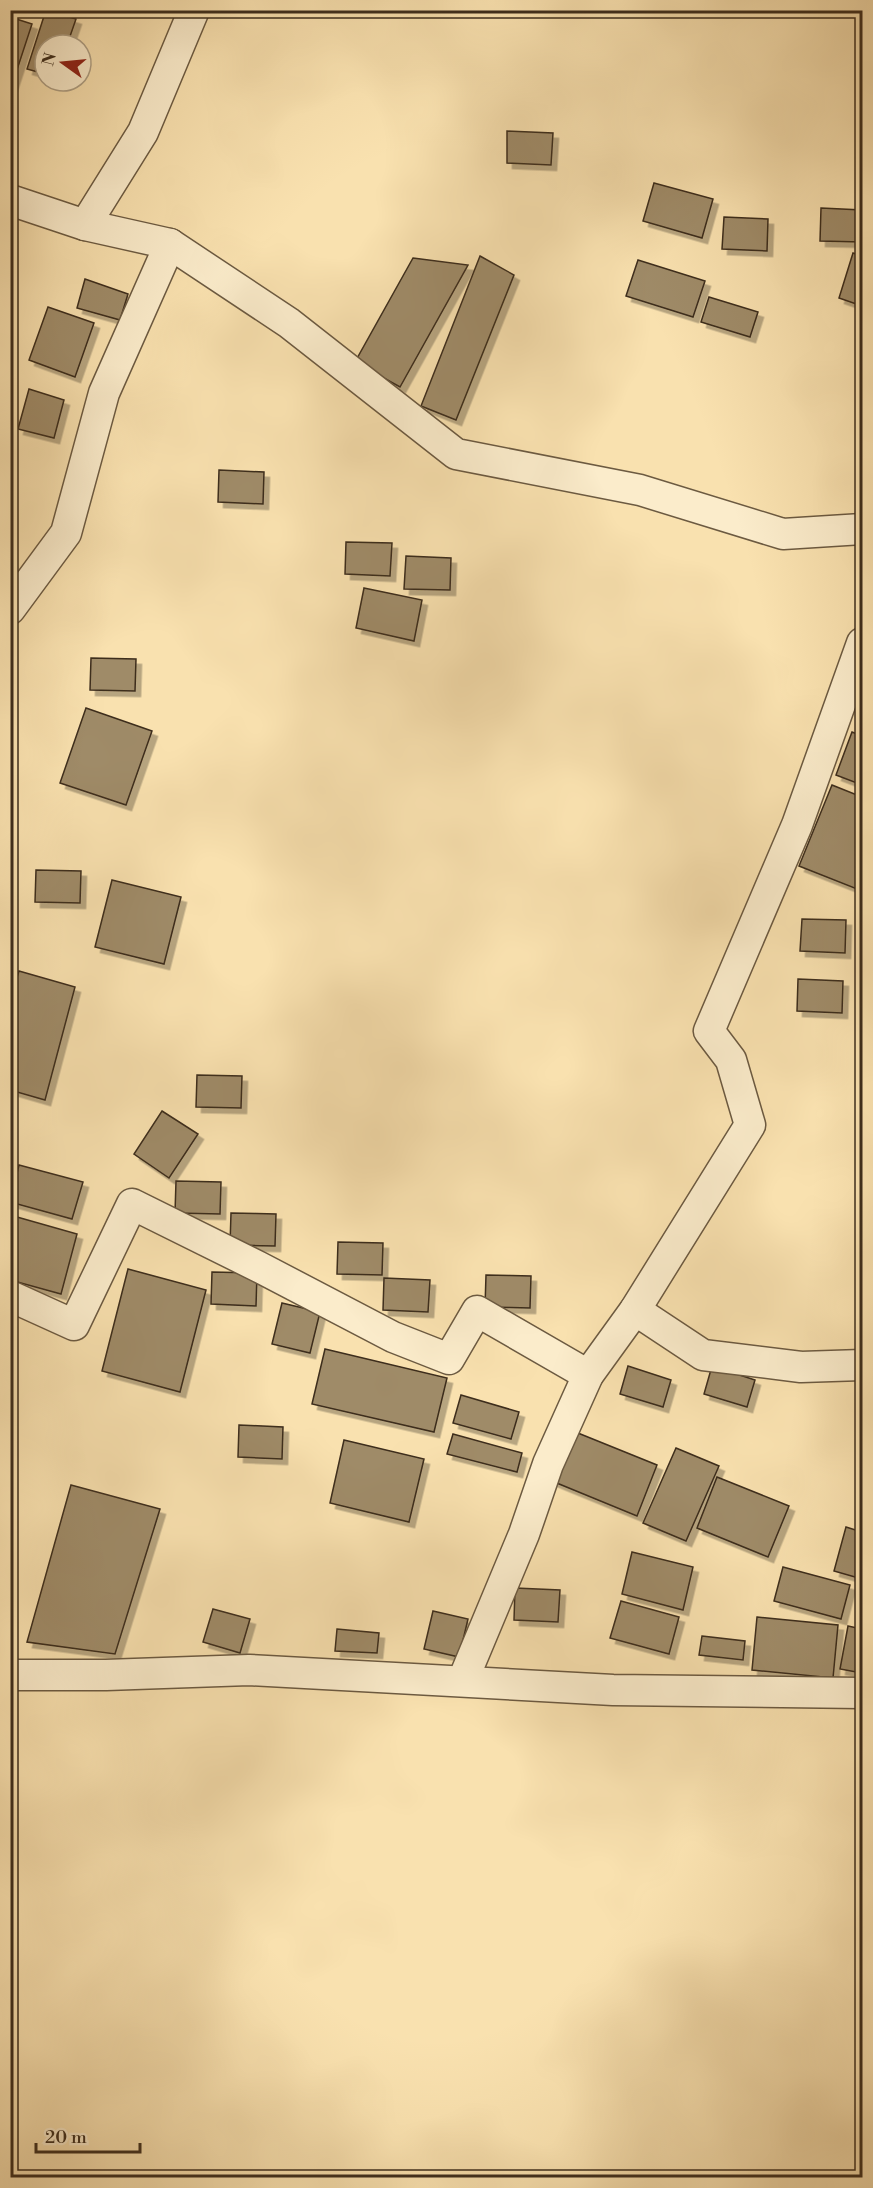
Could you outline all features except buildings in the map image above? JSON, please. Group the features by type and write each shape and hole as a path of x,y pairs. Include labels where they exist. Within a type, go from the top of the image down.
{"street":[{"path":"85,225 143,132 194,10"},
{"path":"10,200 85,225 170,244 289,323 456,454 640,490 783,534 862,529"},
{"path":"10,609 66,532 104,393 170,244"},
{"path":"463,1680 524,1534 548,1464 588,1375 635,1310 750,1125 731,1060 710,1031 797,825 862,643"},
{"path":"10,1296 74,1325 132,1204 393,1337 448,1359 477,1311 588,1375"},
{"path":"635,1310 703,1355 801,1367 862,1365"},
{"path":"10,1675 106,1675 249,1670 613,1690 862,1694"}]}
